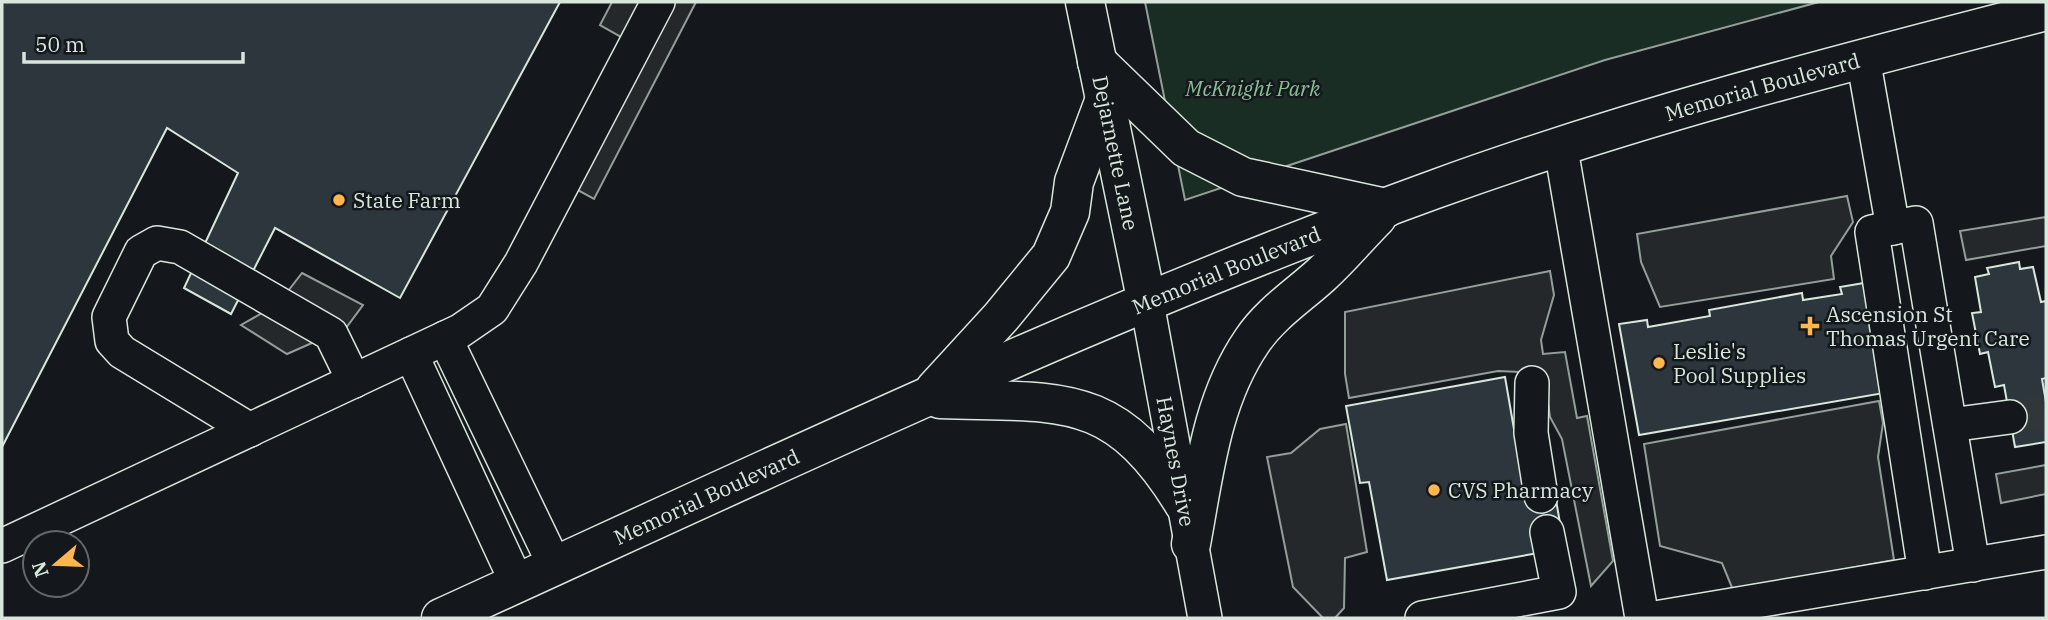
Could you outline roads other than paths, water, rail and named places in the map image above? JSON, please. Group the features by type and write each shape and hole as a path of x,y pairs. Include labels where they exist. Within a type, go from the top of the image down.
{"main road":[{"name":"Dejarnette Lane","path":"1085,2 1147,303"},
{"name":"Memorial Boulevard","path":"441,618 927,398 1147,303 1386,208 1740,91 2046,11"},
{"path":"1097,62 1186,148 1243,177 1386,208"},
{"path":"927,398 1002,317 1051,256 1070,212 1074,182 1105,99"},
{"path":"1191,544 1211,436 1226,387 1246,352 1282,307 1322,274 1386,208"},
{"path":"927,398 1060,402 1091,412 1115,425 1140,444 1165,473 1184,504"}],"street":[{"path":"2,546 411,354 492,309 521,263 658,2"},
{"path":"1863,58 1893,228"},
{"path":"1562,149 1642,618"},
{"path":"1925,573 1872,232 1916,223 1973,565"},
{"path":"250,430 122,352 112,341 109,317 141,252 157,243 180,247 331,334 354,381"},
{"name":"Haynes Drive","path":"1147,303 1205,618"},
{"path":"444,338 555,566"},
{"path":"411,354 517,583"},
{"path":"1532,383 1531,433 1541,496"},
{"path":"1950,425 2010,417"},
{"path":"1422,618 1559,592 1547,532"},
{"path":"1655,618 2046,552"}],"tunnel":[{"path":"2010,417 2046,412"}],"place":[{"name":"State Farm","path":"339,200"},
{"name":"Ascension St Thomas Urgent Care","path":"1810,326"},
{"name":"Leslie's Pool Supplies","path":"1659,363"},
{"name":"CVS Pharmacy","path":"1434,490"}],"park label":[{"name":"McKnight Park","path":"1253,88"}]}
